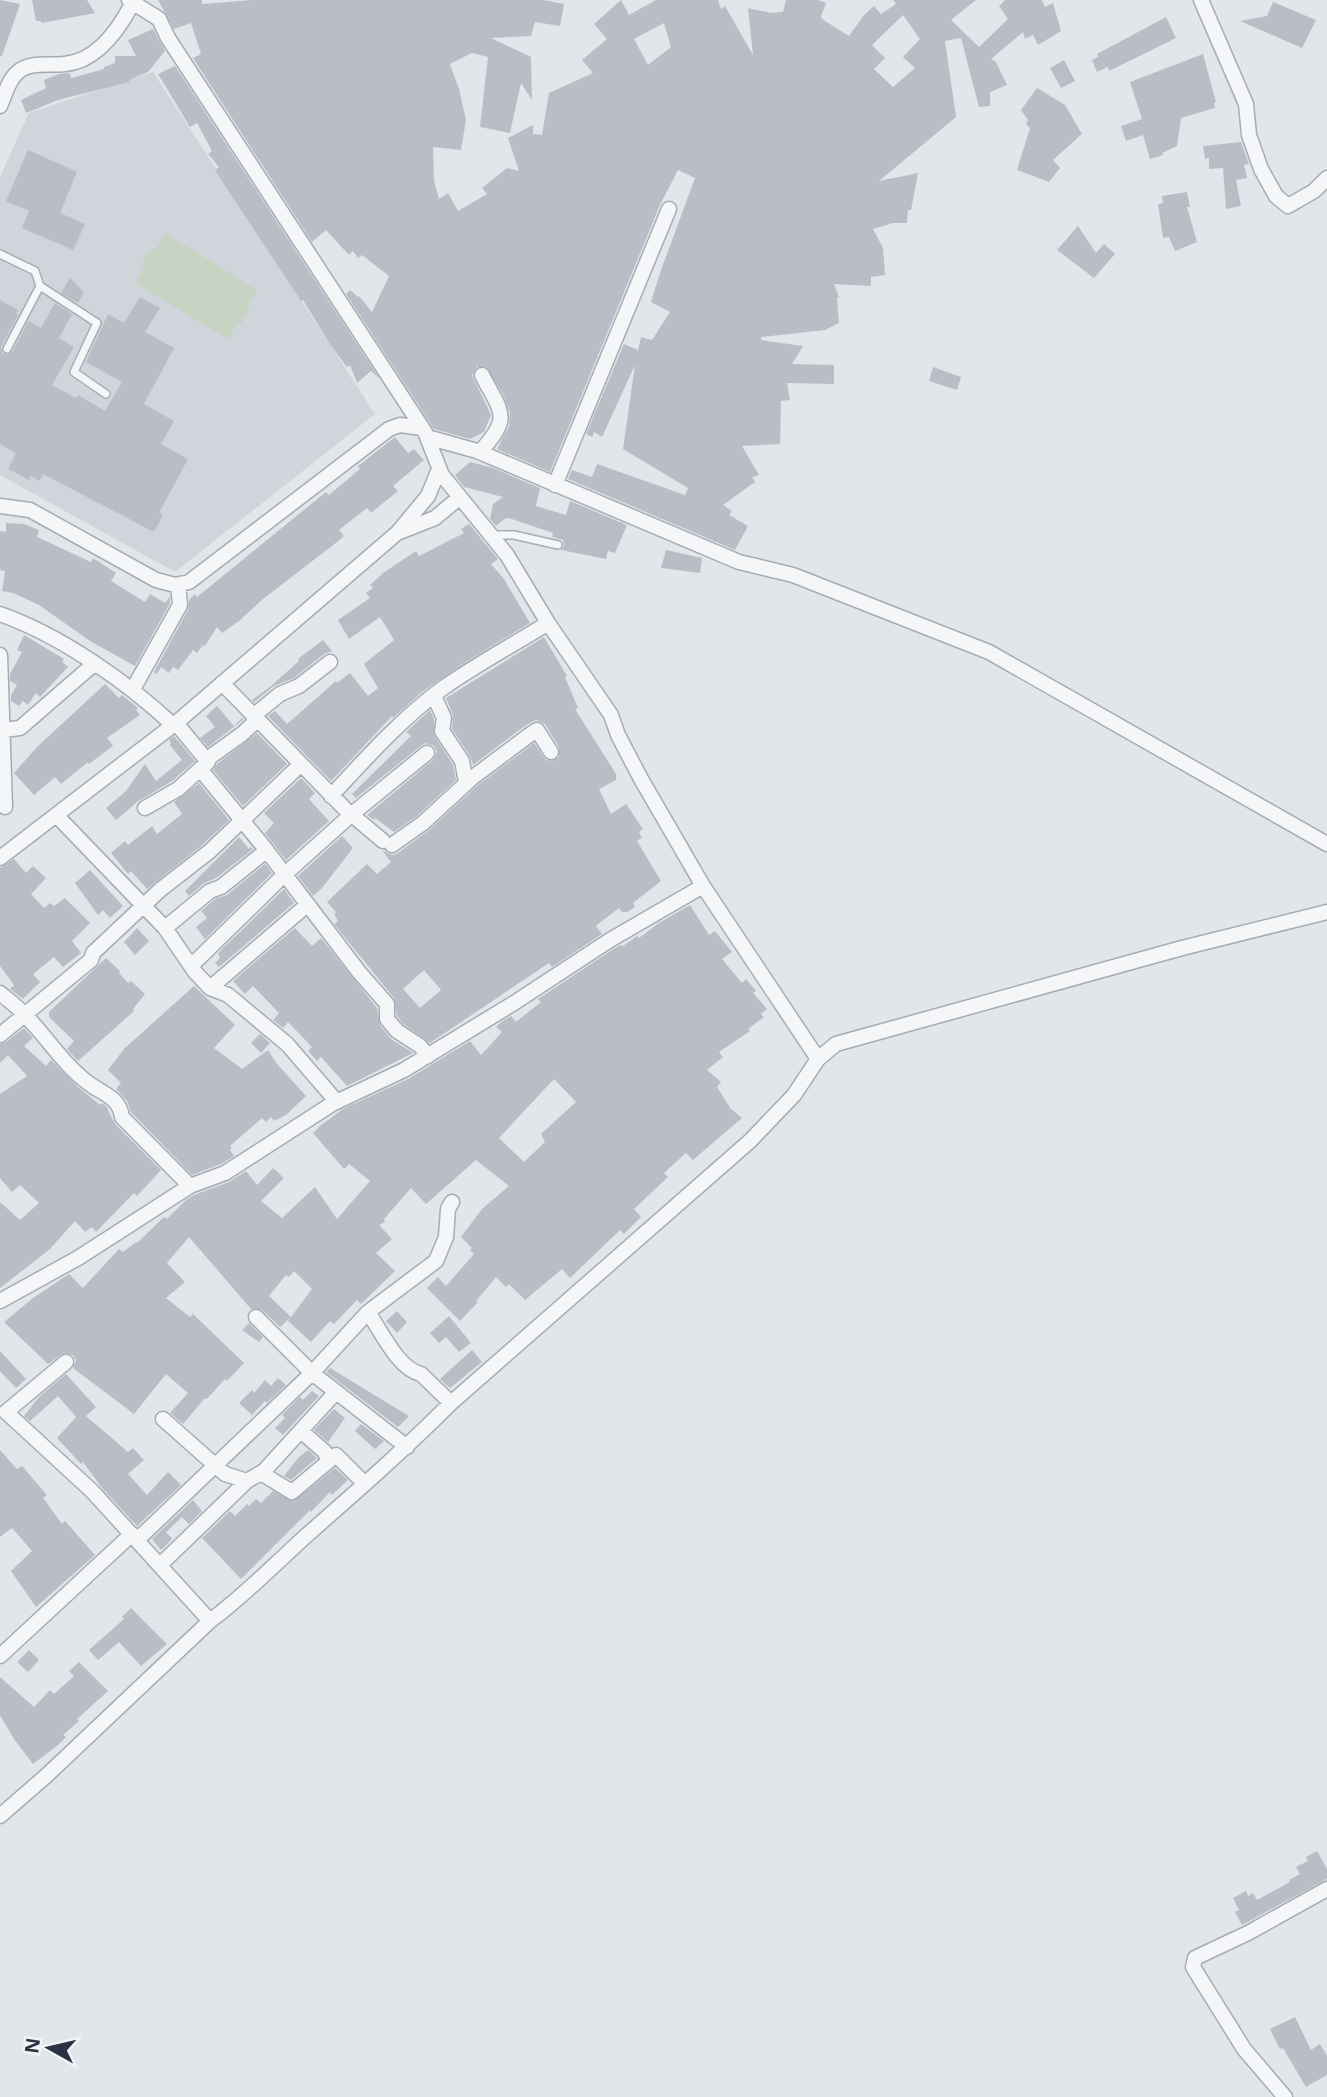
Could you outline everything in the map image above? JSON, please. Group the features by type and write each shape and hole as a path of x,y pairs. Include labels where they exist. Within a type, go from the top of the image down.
{"street":[{"path":"1201,0 1246,104 1249,135 1271,190 1288,206 1314,191 1327,178"},
{"path":"0,106 8,86 20,70 31,66 67,64 82,60 122,24 131,2 159,19 168,38 425,432 439,469 507,555 548,624 611,715 618,735 641,779 703,886 818,1059"},
{"path":"555,485 669,209"},
{"path":"480,452 496,435 502,421 501,411 482,375"},
{"path":"0,506 30,510 156,580 178,584 189,582 389,429 400,425 480,452 740,562 793,575 989,652 1327,844"},
{"path":"0,858 175,724 397,533 428,496 439,469"},
{"path":"397,533 435,518 460,497"},
{"path":"133,689 180,605 178,584"},
{"path":"0,615 20,622 94,664 133,689 175,724 265,851 387,1004 387,1019 397,1031 420,1046 428,1056"},
{"path":"331,796 386,738 434,696 495,654 548,624"},
{"path":"0,655 5,807"},
{"path":"145,808 178,789 203,764 242,734 280,694 299,686 330,662"},
{"path":"3,730 20,728 94,664"},
{"path":"222,683 331,796 387,843 423,823 466,782 537,730 551,752"},
{"path":"434,696 444,719 442,731 462,761 466,782"},
{"path":"191,966 284,875 352,814 427,754"},
{"path":"0,1035 91,960 93,953 160,890 195,865 300,765"},
{"path":"56,815 165,928 191,966 211,988 228,995 286,1044 337,1102"},
{"path":"165,928 265,851"},
{"path":"0,1301 78,1258 190,1186 225,1173 337,1102 428,1056 610,940 703,886"},
{"path":"211,988 307,905"},
{"path":"0,1816 210,1621 236,1602 407,1447 451,1403 750,1141 794,1095 818,1059 843,1040 1182,948 1327,912"},
{"path":"0,993 25,1014 64,1060 93,1086 107,1093 121,1108 122,1117 190,1186"},
{"path":"0,1656 216,1466 312,1373 368,1312 436,1261 446,1237 448,1209 452,1202"},
{"path":"368,1312 400,1360 421,1374 451,1403"},
{"path":"257,1317 312,1373 407,1447"},
{"path":"66,1362 2,1411 92,1491 210,1621"},
{"path":"160,1565 247,1481 261,1473 336,1392"},
{"path":"163,1419 225,1474 247,1481"},
{"path":"301,1431 325,1452 328,1461"},
{"path":"261,1473 292,1492 337,1456 365,1485"},
{"path":"1285,2097 1244,2049 1193,1967 1195,1958 1248,1933 1327,1889"}],"lane":[{"path":"0,254 35,271 40,286 97,323 74,372 106,394"},
{"path":"7,349 40,286"},
{"path":"491,535 514,536 558,545"}],"shaded area":[{"path":"153,72 375,414 175,572 0,475 0,177 29,113"}],"green space":[{"path":"165,233 257,290 247,307 250,309 228,339 135,283 151,249 155,250"}],"building":[{"path":"0,0 20,4 2,56 0,56"},
{"path":"32,0 87,0 95,13 42,23 36,21"},
{"path":"158,0 202,0 202,4 252,0 543,0 564,4 560,26 535,22 531,36 491,38 531,57 532,100 521,83 510,133 480,127 488,57 472,53 450,64 466,120 461,150 433,147 434,181 439,199 448,193 458,211 487,194 482,188 507,168 519,171 508,138 533,125 533,134 542,135 549,93 593,73 582,60 607,39 594,24 621,0 629,15 656,0 718,0 721,9 725,6 753,55 748,8 771,13 783,12 786,0 818,0 826,3 822,19 849,36 874,6 881,14 896,4 893,0 976,0 951,20 979,47 1008,19 999,6 1005,0 1042,0 1045,7 1053,3 1061,31 1038,45 1033,35 1025,39 1023,32 991,59 996,62 1007,85 990,92 990,106 979,107 961,38 945,41 956,117 879,181 918,173 907,223 893,223 873,229 883,248 885,275 871,277 871,286 834,284 839,297 839,323 825,330 761,337 761,340 803,346 792,364 834,365 834,384 787,383 790,400 781,401 780,444 742,446 759,475 752,477 755,482 723,505 732,511 729,515 748,526 735,550 568,479 572,470 592,477 597,464 685,495 688,488 623,449 635,365 602,437 594,432 592,437 586,434 624,344 638,350 641,337 652,340 670,312 651,302 695,178 678,170 660,205 550,472 497,449 509,426 510,412 503,394 486,367 477,367 472,375 491,415 484,432 470,439 434,429 346,294 350,290 359,296 372,312 389,276 362,255 358,258 353,251 349,255 326,230 312,242 193,58 201,54 191,23 174,29","holes":["903,15 920,39 903,57 915,68 893,87 874,69 885,58 872,45","664,23 671,47 648,65 634,39"]},
{"path":"1273,2 1316,20 1302,48 1240,21 1267,16"},
{"path":"1166,17 1176,38 1109,71 1108,67 1097,72 1092,60 1098,57 1097,54"},
{"path":"153,29 165,51 148,72 129,82 58,100 26,113 21,100 46,88 44,80 59,74 70,73 71,78 104,69 115,63 115,56 136,56 128,40"},
{"path":"1203,54 1216,102 1215,108 1181,118 1177,146 1150,159 1143,135 1126,141 1121,126 1142,119 1130,82"},
{"path":"1064,60 1075,81 1061,88 1050,68"},
{"path":"175,66 379,378 371,371 357,383 350,365 347,367 331,346 220,178 215,170 219,167 208,154 212,151 197,123 190,127 158,74"},
{"path":"1037,88 1065,105 1082,134 1053,160 1060,168 1049,182 1017,170 1030,128 1021,110"},
{"path":"1241,142 1249,164 1244,165 1247,178 1236,180 1241,206 1226,209 1223,168 1209,169 1209,158 1205,159 1203,146"},
{"path":"28,150 77,172 60,213 85,224 73,250 22,228 29,211 6,201"},
{"path":"1187,192 1190,207 1187,207 1197,242 1175,251 1169,237 1163,238 1158,204 1163,203 1162,196"},
{"path":"1078,226 1096,253 1104,244 1115,254 1094,278 1057,250"},
{"path":"70,278 84,292 78,303 61,293"},
{"path":"140,297 160,308 145,332 174,348 144,404 174,421 161,444 188,459 159,513 163,515 154,532 43,474 39,481 31,476 29,480 8,469 16,453 0,444 0,300 18,310 1,347 2,353 7,355 12,352 29,321 41,328 55,303 72,314 59,338 74,347 52,385 76,398 78,395 105,411 122,382 86,362 108,314 124,323"},
{"path":"933,367 961,377 957,390 929,381"},
{"path":"395,437 408,453 414,449 424,460 393,486 398,491 371,513 367,508 339,530 344,536 239,621 222,633 217,627 205,646 197,653 193,650 178,670 173,667 169,673 161,667 157,674 154,672 188,610 189,600 195,594 197,597 326,492 329,495 360,469 358,466"},
{"path":"470,462 493,468 540,488 536,506 566,515 570,501 627,525 615,553 608,551 606,559 561,550 564,546 563,540 552,537 553,533 509,518 496,526 490,519 493,504 503,497 464,487 455,475"},
{"path":"6,523 24,524 39,530 37,537 91,562 93,558 116,573 111,581 145,602 150,594 165,603 170,597 170,603 135,666 90,641 39,605 2,591 5,571 0,570 0,531 6,532"},
{"path":"469,524 498,559 491,564 504,579 530,623 422,692 393,718 392,716 331,781 268,716 275,711 287,724 336,681 337,683 350,673 368,696 378,688 364,664 394,640 380,617 349,639 338,620 370,598 366,593 373,588 370,585 383,573 416,551 419,556 464,533 461,529"},
{"path":"666,550 702,558 700,573 661,568"},
{"path":"24,635 64,659 62,662 68,667 40,697 36,693 28,705 23,701 19,706 11,701 11,695 17,685 10,681 10,674 22,652 17,650"},
{"path":"544,637 567,676 565,677 578,708 575,709 616,774 616,780 599,789 611,814 626,804 643,829 639,832 642,838 637,841 661,881 633,903 635,907 627,912 622,912 619,908 598,924 596,926 602,934 552,967 549,963 430,1043 403,1024 397,1016 394,998 334,924 338,921 334,914 336,912 327,902 367,864 377,874 391,862 382,850 392,855 398,853 429,830 478,785 534,743 546,760 552,761 559,757 559,747 545,724 536,720 473,765 452,729 453,715 446,698","holes":["424,970 441,990 420,1008 403,989"]},
{"path":"323,640 332,651 324,654 294,678 274,686 254,702 252,700 271,686 299,661 298,659"},
{"path":"105,684 119,698 122,695 138,708 136,710 140,715 107,738 113,746 61,784 55,777 34,795 14,773 37,747"},
{"path":"217,706 234,726 244,719 208,747 200,738 215,727 206,716"},
{"path":"430,710 434,719 434,735 453,765 456,780 417,816 394,832 367,815 433,760 437,752 434,746 426,743 422,745 356,798 352,794 411,736 406,732"},
{"path":"257,733 287,764 243,806 213,770"},
{"path":"174,736 195,761 172,781 137,802 116,820 106,808 126,791 145,764 156,781 182,760 170,745 169,740"},
{"path":"301,778 315,793 309,799 329,821 286,860 265,833 274,823 264,813"},
{"path":"199,783 229,820 147,889 131,871 128,874 111,853 125,841 128,845 152,826 157,834 182,814 174,802"},
{"path":"342,836 353,848 313,896 298,876"},
{"path":"239,837 249,849 253,849 189,896 185,891"},
{"path":"14,859 26,873 33,866 46,878 31,894 44,908 50,903 54,906 65,898 90,923 72,941 81,953 63,967 54,957 33,974 40,982 23,999 10,989 14,985 0,966 0,868"},
{"path":"265,864 272,873 205,939 196,927 207,918 201,911 215,899 227,895"},
{"path":"90,870 123,906 110,918 103,910 98,915 75,883"},
{"path":"284,889 294,903 219,967 215,963 220,958 218,953"},
{"path":"690,905 709,935 715,931 732,952 722,959 742,983 746,979 756,991 753,993 767,1009 761,1014 764,1017 748,1029 750,1031 719,1052 723,1057 707,1070 721,1082 717,1087 731,1109 742,1118 693,1160 686,1153 664,1173 668,1177 634,1209 641,1217 624,1234 620,1230 570,1278 562,1269 525,1300 509,1284 506,1287 496,1277 460,1321 427,1288 438,1277 446,1286 474,1254 461,1237 482,1209 509,1186 476,1160 426,1204 411,1188 384,1219 385,1222 379,1225 392,1239 376,1253 395,1271 361,1304 357,1300 334,1324 330,1321 311,1342 288,1321 290,1318 280,1327 262,1310 251,1309 189,1237 167,1263 185,1282 166,1298 190,1317 193,1314 244,1363 205,1398 183,1424 170,1413 188,1393 166,1374 134,1414 73,1368 76,1361 73,1355 64,1353 48,1364 4,1322 69,1274 83,1288 119,1249 123,1252 137,1243 186,1200 229,1182 246,1171 257,1185 273,1168 284,1178 261,1201 282,1218 315,1187 337,1219 370,1181 349,1164 344,1169 313,1133 320,1126 343,1109 408,1079 470,1041 481,1055 502,1032 496,1027 501,1022 511,1016 516,1022 541,1002 538,999 615,948 637,936 639,938","holes":["554,1079 576,1102 541,1134 545,1142 524,1162 499,1138","294,1271 312,1289 291,1317 269,1296 286,1275 289,1277"]},
{"path":"137,928 149,941 135,955 124,942"},
{"path":"295,928 312,946 321,938 377,1008 380,1025 391,1039 413,1053 347,1086 321,1057 317,1061 308,1051 312,1047 288,1022 283,1028 273,1020 279,1013 253,986 245,994 233,981"},
{"path":"106,958 128,983 131,981 145,994 134,1011 78,1061 67,1049 74,1041 49,1017 49,1012"},
{"path":"194,986 235,1025 214,1048 242,1069 268,1050 306,1096 286,1115 274,1121 271,1117 266,1122 262,1118 230,1146 234,1156 192,1175 131,1112 127,1101 116,1089 121,1083 108,1070 124,1049"},
{"path":"24,1028 33,1038 24,1046 46,1066 51,1060 78,1087 100,1105 102,1103 106,1106 115,1124 161,1170 137,1196 134,1193 96,1232 92,1227 85,1232 75,1221 49,1250 0,1288 0,1202 20,1220 39,1203 20,1185 12,1192 0,1178 0,1094 27,1076 8,1055 0,1063 0,1044"},
{"path":"260,1034 270,1043 261,1053 251,1043"},
{"path":"397,1311 407,1322 397,1333 386,1321"},
{"path":"449,1316 471,1343 459,1352 446,1337 439,1343 430,1333"},
{"path":"249,1323 263,1337 259,1342 242,1330"},
{"path":"472,1350 482,1362 450,1388 440,1379"},
{"path":"0,1351 26,1379 16,1388 0,1371"},
{"path":"330,1368 409,1416 398,1427 326,1372"},
{"path":"66,1374 96,1407 86,1416 128,1452 133,1448 144,1460 128,1474 147,1495 168,1472 181,1485 137,1526 102,1488 83,1462 81,1464 57,1438 76,1417 58,1396 30,1421 24,1416 39,1397"},
{"path":"278,1378 286,1385 252,1415 239,1403 252,1390 254,1393 265,1380 271,1386"},
{"path":"312,1391 319,1396 283,1435 275,1428 285,1418 282,1415 300,1397 303,1400"},
{"path":"334,1409 345,1418 328,1442 314,1430"},
{"path":"361,1424 384,1441 375,1449 355,1431"},
{"path":"0,1450 17,1469 22,1466 47,1495 43,1498 62,1524 65,1521 95,1555 36,1607 11,1571 32,1551 12,1528 0,1537"},
{"path":"308,1450 317,1458 291,1480 284,1476 298,1458"},
{"path":"335,1468 348,1480 332,1495 330,1492 311,1512 310,1510 241,1579 202,1538 230,1511 235,1516 256,1499 261,1503 273,1491 294,1501"},
{"path":"193,1500 202,1511 189,1524 182,1517 166,1532 172,1539 161,1550 152,1539"},
{"path":"131,1608 167,1644 141,1666 119,1642 98,1660 89,1650 124,1619 122,1617"},
{"path":"29,1650 39,1660 28,1672 17,1662"},
{"path":"79,1662 108,1691 77,1719 79,1721 63,1735 66,1737 57,1746 33,1764 0,1715 0,1677 34,1707 50,1690 54,1694 74,1676 69,1671"},
{"path":"1317,1851 1327,1869 1327,1879 1242,1925 1235,1912 1239,1910 1233,1898 1246,1891 1248,1896 1253,1893 1257,1900 1290,1882 1289,1880 1300,1874 1296,1867 1308,1861 1306,1857"},
{"path":"1295,2017 1311,2050 1320,2044 1327,2056 1327,2075 1306,2087 1270,2029"}]}
